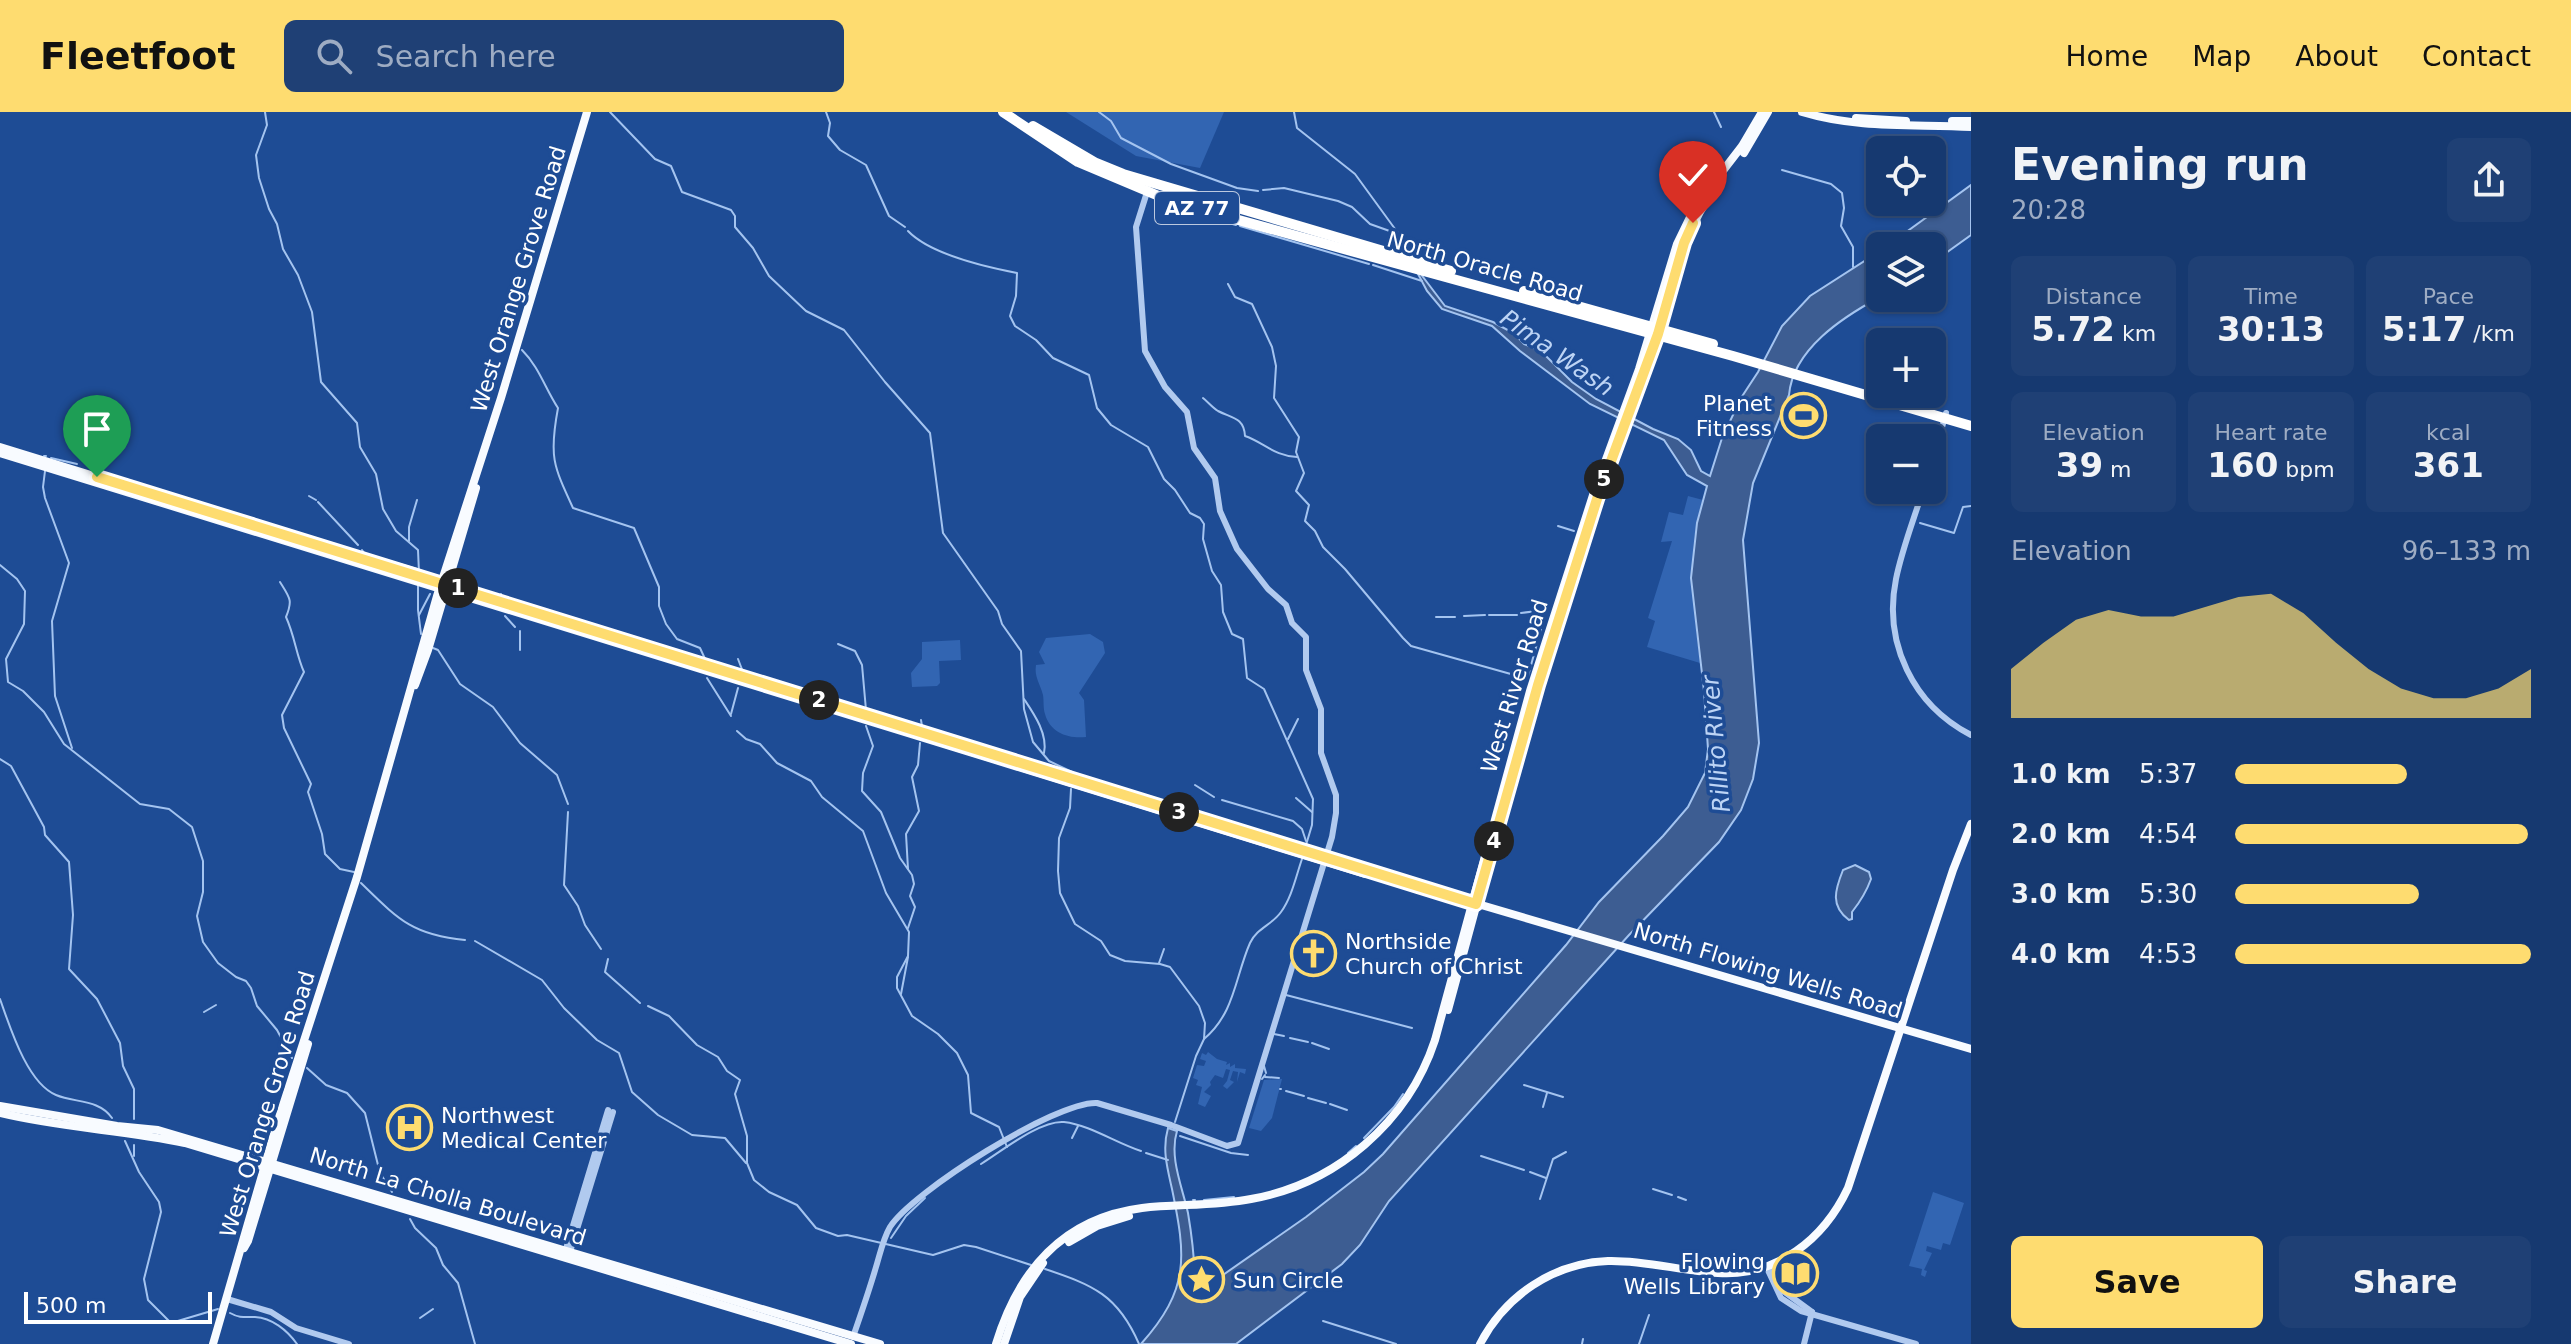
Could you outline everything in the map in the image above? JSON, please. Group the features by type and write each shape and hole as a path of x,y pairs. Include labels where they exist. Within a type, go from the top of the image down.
{"highway":[{"name":"North Oracle Road","path":"1003,112 1078,162 1148,187 1866,389"},
{"name":"North Oracle Road","path":"1014,112 1096,163 1148,187"},
{"name":"North Oracle Road","path":"1655,331 1738,358 1743,356 1761,360"},
{"name":"North Oracle Road","path":"1796,371 1808,378 1946,415"},
{"path":"1808,378 1840,381"},
{"name":"North Oracle Road","path":"1925,408 1971,423"}],"main road":[{"name":"West Orange Grove Road","path":"268,1165 411,692 419,678 443,588 587,112"},
{"path":"1753,134 1762,112"},
{"path":"1753,134 1768,112"},
{"path":"1802,112 1853,124 1877,126 1971,124"},
{"path":"1819,112 1863,119 1971,124"},
{"name":"West River Road","path":"996,1344 1012,1299 1036,1267 1066,1243 1097,1226 1140,1214 1283,1197 1327,1178 1367,1151 1400,1116 1427,1074 1440,1043 1474,903 1531,706 1622,424 1691,227 1753,134"},
{"name":"North Flowing Wells Road","path":"0,450 1303,854 1381,873 1971,1049"},
{"path":"1480,1344 1499,1315 1518,1295 1534,1283 1572,1266 1610,1261 1720,1274 1769,1266 1808,1243 1832,1218 1841,1202 1971,824"},
{"name":"West Orange Grove Road","path":"213,1344 294,1091 327,981 328,966"},
{"path":"294,1091 298,1058"},
{"name":"North La Cholla Boulevard","path":"0,1106 158,1130 852,1341 880,1344"},
{"name":"North La Cholla Boulevard","path":"0,1113 73,1128 157,1137 268,1165"},
{"name":"West River Road","path":"1004,1344 1018,1301 1036,1267"}],"street":[{"path":"852,1341 888,1230 908,1205 927,1190 1056,1112 1085,1103 1112,1107 1211,1141 1235,1146 1334,828 1336,800 1321,753 1321,709 1306,670 1306,637 1290,620 1286,605 1268,589 1237,549 1220,511 1215,478 1194,448 1187,412 1165,387 1145,351 1136,227 1148,187"},
{"path":"1943,424 1946,415"},
{"path":"1919,504 1896,580 1894,631 1904,666 1922,696 1948,720 1971,735"},
{"path":"567,1254 611,1111"},
{"path":"1769,1266 1781,1298 1801,1311 1916,1344"},
{"path":"227,1299 271,1312 296,1328 349,1344"},
{"path":"1804,1344 1812,1312"}],"shaded area":[{"path":"1066,112 1224,112 1200,168 1136,156"},
{"path":"1688,496 1703,500 1697,520 1693,561 1700,663 1647,647 1655,621 1648,618 1672,541 1661,542 1669,512 1683,515"},
{"path":"1090,634 1103,642 1105,653 1079,693 1084,700 1086,737 1073,737 1056,730 1048,721 1036,665 1045,664 1039,652 1046,638"},
{"path":"960,640 961,660 939,661 940,683 937,686 912,687 911,673 922,659 922,642"},
{"path":"1208,1052 1227,1062 1226,1065 1230,1063 1230,1067 1235,1064 1235,1068 1246,1069 1245,1074 1240,1072 1237,1082 1238,1072 1233,1071 1230,1080 1234,1082 1227,1089 1223,1086 1230,1070 1226,1069 1223,1078 1215,1075 1204,1092 1211,1096 1205,1107 1198,1104 1202,1087 1196,1085 1198,1080 1193,1078 1197,1065 1204,1066 1206,1061 1200,1059 1202,1053 1206,1055"},
{"path":"1282,1079 1272,1118 1261,1131 1249,1128 1264,1080"},
{"path":"1933,1192 1964,1203 1950,1245 1943,1243 1941,1250 1927,1246 1926,1251 1932,1253 1924,1270 1927,1271 1925,1277 1921,1275 1922,1269 1909,1266"}],"water":[{"path":"1971,185 1971,235 1946,253 1946,232 1906,232 1928,216 1946,216 1946,203"},
{"name":"Rillito River","path":"1866,260 1866,305 1822,336 1800,363 1753,483 1743,540 1759,743 1753,779 1741,810 1719,842 1629,935 1389,1201 1360,1245 1342,1264 1236,1344 1141,1344 1168,1306 1180,1271 1180,1234 1166,1158 1168,1128 1177,1131 1175,1161 1191,1232 1194,1289 1200,1291 1306,1217 1383,1154 1566,945 1599,902 1688,807 1705,773 1708,749 1704,691 1691,578 1697,523 1707,486 1687,475 1664,440 1590,404 1492,326 1442,309 1417,272 1445,306 1493,322 1515,334 1524,344 1541,351 1572,382 1596,399 1678,439 1691,450 1701,471 1710,476 1722,438 1741,398 1782,326 1810,296"},
{"path":"1855,865 1869,872 1871,879 1849,920 1839,909 1836,891 1843,870"}],"waterway":[{"path":"265,112 267,125 256,155 259,178 283,249 298,275 312,312 321,382 357,423 360,447 376,474 383,509 396,531 418,550 419,573"},
{"path":"610,112 655,159 671,166 682,192 731,210 735,216 735,227 753,248 769,276 806,311 844,330 930,433 943,533 998,611 1002,624 1021,651 1024,709 1033,742 1049,761 1072,772"},
{"path":"826,112 830,123 828,136 840,150 866,165 889,216 905,227"},
{"name":"Pima Wash","path":"1099,112 1111,121 1121,138 1171,164 1237,188 1258,191"},
{"path":"1294,112 1297,128 1355,174 1414,255"},
{"path":"1714,112 1721,127"},
{"path":"1782,170 1831,184 1842,193 1844,208 1841,226 1853,247 1853,267"},
{"name":"Pima Wash","path":"1263,190 1284,188 1338,201 1352,207 1370,224 1398,234"},
{"path":"1201,215 1236,225"},
{"path":"1240,226 1369,264"},
{"path":"908,231 944,253 1017,273 1016,296 1010,316 1015,326 1036,340 1053,358 1089,375 1097,408 1111,425 1148,447 1164,479 1190,513 1204,524 1203,539 1212,571 1221,585 1223,612 1232,634 1243,639 1247,678 1264,689 1313,799 1312,825 1306,845"},
{"path":"1373,265 1422,281"},
{"path":"1228,284 1235,297 1252,304 1272,347 1276,366 1274,398 1299,437 1296,452 1304,473 1296,491 1309,505 1305,521 1315,531 1323,547 1403,638 1411,646 1525,678 1541,629"},
{"path":"522,350 558,408 555,460 573,508 634,528 659,587 659,606 666,624 677,639 700,648 706,661"},
{"path":"1203,398 1218,411 1239,422 1245,436 1276,452 1297,457"},
{"path":"51,458 77,464"},
{"path":"45,471 45,498 69,563 52,621 55,696 72,748"},
{"path":"309,496 316,500"},
{"path":"409,541 409,527 417,500"},
{"path":"318,502 358,545"},
{"path":"1920,523 1954,533 1963,507 1971,506"},
{"path":"1558,526 1574,531"},
{"path":"362,550 365,554 417,569"},
{"path":"0,565 17,579 25,591 24,624 6,659 8,682 23,691 44,712 64,744 140,804 169,809 192,827 203,861 203,892 197,916 203,942 218,963 246,981 257,1006 277,1030 292,1058"},
{"path":"280,582 289,599 286,617 304,672 282,715 284,728 311,784 308,792 325,854 340,869 354,872"},
{"path":"418,583 421,634"},
{"path":"419,615 430,594"},
{"path":"1521,613 1537,611 1541,615 1541,624"},
{"path":"1464,616 1485,615"},
{"path":"1489,615 1517,615"},
{"path":"505,616 515,627"},
{"path":"1436,617 1455,617"},
{"path":"520,631 520,650"},
{"path":"838,644 855,651 862,665 866,710"},
{"path":"433,648 438,650 460,684 493,707 520,743 557,775 568,804"},
{"path":"738,659 743,672"},
{"path":"707,678 731,716"},
{"path":"731,714 738,688"},
{"path":"1024,699 1042,732 1044,753"},
{"path":"1288,739 1298,719"},
{"path":"921,720 922,726"},
{"path":"866,726 873,746 863,773 862,791 881,812 900,858 912,875 914,884 910,896 915,907 908,928"},
{"path":"737,731 746,739 760,744 777,763 811,781 822,797 863,831 886,893 909,932 908,956 897,977 897,988 912,1016 938,1034 957,1053 968,1075 971,1113 999,1127 1007,1147"},
{"path":"908,869 906,834 919,811 912,777 918,765 920,743"},
{"path":"0,759 11,766 44,827 45,835 69,862 73,915 69,969 97,999 120,1043 123,1066 134,1089 134,1119"},
{"path":"1195,785 1214,797"},
{"path":"1071,789 1070,808 1059,838 1058,871 1060,893 1075,924 1101,941 1110,955 1125,961 1170,967 1199,1006 1205,1023 1204,1039 1175,1122"},
{"path":"1296,798 1312,812"},
{"path":"1222,800 1293,821 1302,829 1306,841"},
{"path":"568,812 564,885 601,949"},
{"path":"1204,1039 1228,1006 1253,938 1285,906 1302,859"},
{"path":"361,883 407,923 432,934 465,940"},
{"path":"475,941 542,980 564,1008 597,1040 619,1053 632,1092 658,1115 692,1135 725,1138 746,1163"},
{"path":"1159,963 1164,949"},
{"path":"901,994 908,957"},
{"path":"608,959 605,972 640,1003"},
{"path":"1774,982 1778,971"},
{"path":"1286,995 1412,1028"},
{"path":"0,999 21,1053 36,1079 56,1095 94,1104 112,1118"},
{"path":"204,1012 216,1005"},
{"path":"648,1006 669,1016 697,1045 718,1057 727,1071 740,1080 735,1094 747,1136 747,1163 754,1180 769,1192 797,1205 816,1228 838,1236 847,1235 933,1255 964,1245 976,1247 1031,1265"},
{"path":"1274,1034 1284,1036"},
{"path":"1290,1038 1308,1042"},
{"path":"1312,1043 1329,1049"},
{"path":"1264,1066 1266,1073"},
{"path":"307,1068 326,1085 347,1093 365,1113 380,1173 392,1192"},
{"path":"1262,1079 1265,1075"},
{"path":"1265,1077 1279,1078"},
{"path":"1524,1085 1563,1097"},
{"path":"1286,1091 1304,1096"},
{"path":"1543,1107 1547,1093"},
{"path":"1364,1138 1403,1094"},
{"path":"1308,1098 1326,1103"},
{"path":"1330,1104 1347,1110"},
{"path":"981,1164 1033,1131 1064,1122 1141,1151"},
{"path":"1072,1138 1078,1126"},
{"path":"1180,1136 1231,1153 1248,1155"},
{"path":"125,1141 139,1172 159,1202 161,1212 144,1279 148,1300 171,1323 218,1309"},
{"path":"134,1145 134,1156"},
{"path":"1348,1153 1356,1146"},
{"path":"1540,1199 1553,1159 1566,1152"},
{"path":"1146,1153 1168,1160"},
{"path":"1481,1156 1524,1170"},
{"path":"1530,1172 1546,1178"},
{"path":"1653,1189 1672,1195"},
{"path":"1204,1200 1234,1197"},
{"path":"1678,1197 1686,1200"},
{"path":"891,1238 906,1216 925,1198"},
{"path":"410,1219 436,1248 443,1265 458,1283 475,1344"},
{"path":"1045,1269 1102,1294 1122,1314 1139,1344"},
{"path":"420,1318 433,1309"},
{"path":"230,1313 273,1322 297,1344"},
{"path":"1639,1344 1649,1315"},
{"path":"1323,1321 1396,1344"},
{"path":"1582,1344 1583,1339"}],"place":[{"name":"Planet Fitness","path":"1803,416"},
{"name":"Northside Church of Christ","path":"1314,954"},
{"name":"Northwest Medical Center","path":"410,1128"},
{"name":"Flowing Wells Library","path":"1796,1274"},
{"name":"Sun Circle","path":"1202,1280"}],"route":[{"path":"97,477 1476,904 1528,717 1597,499 1639,390 1684,243 1693,223"}]}
